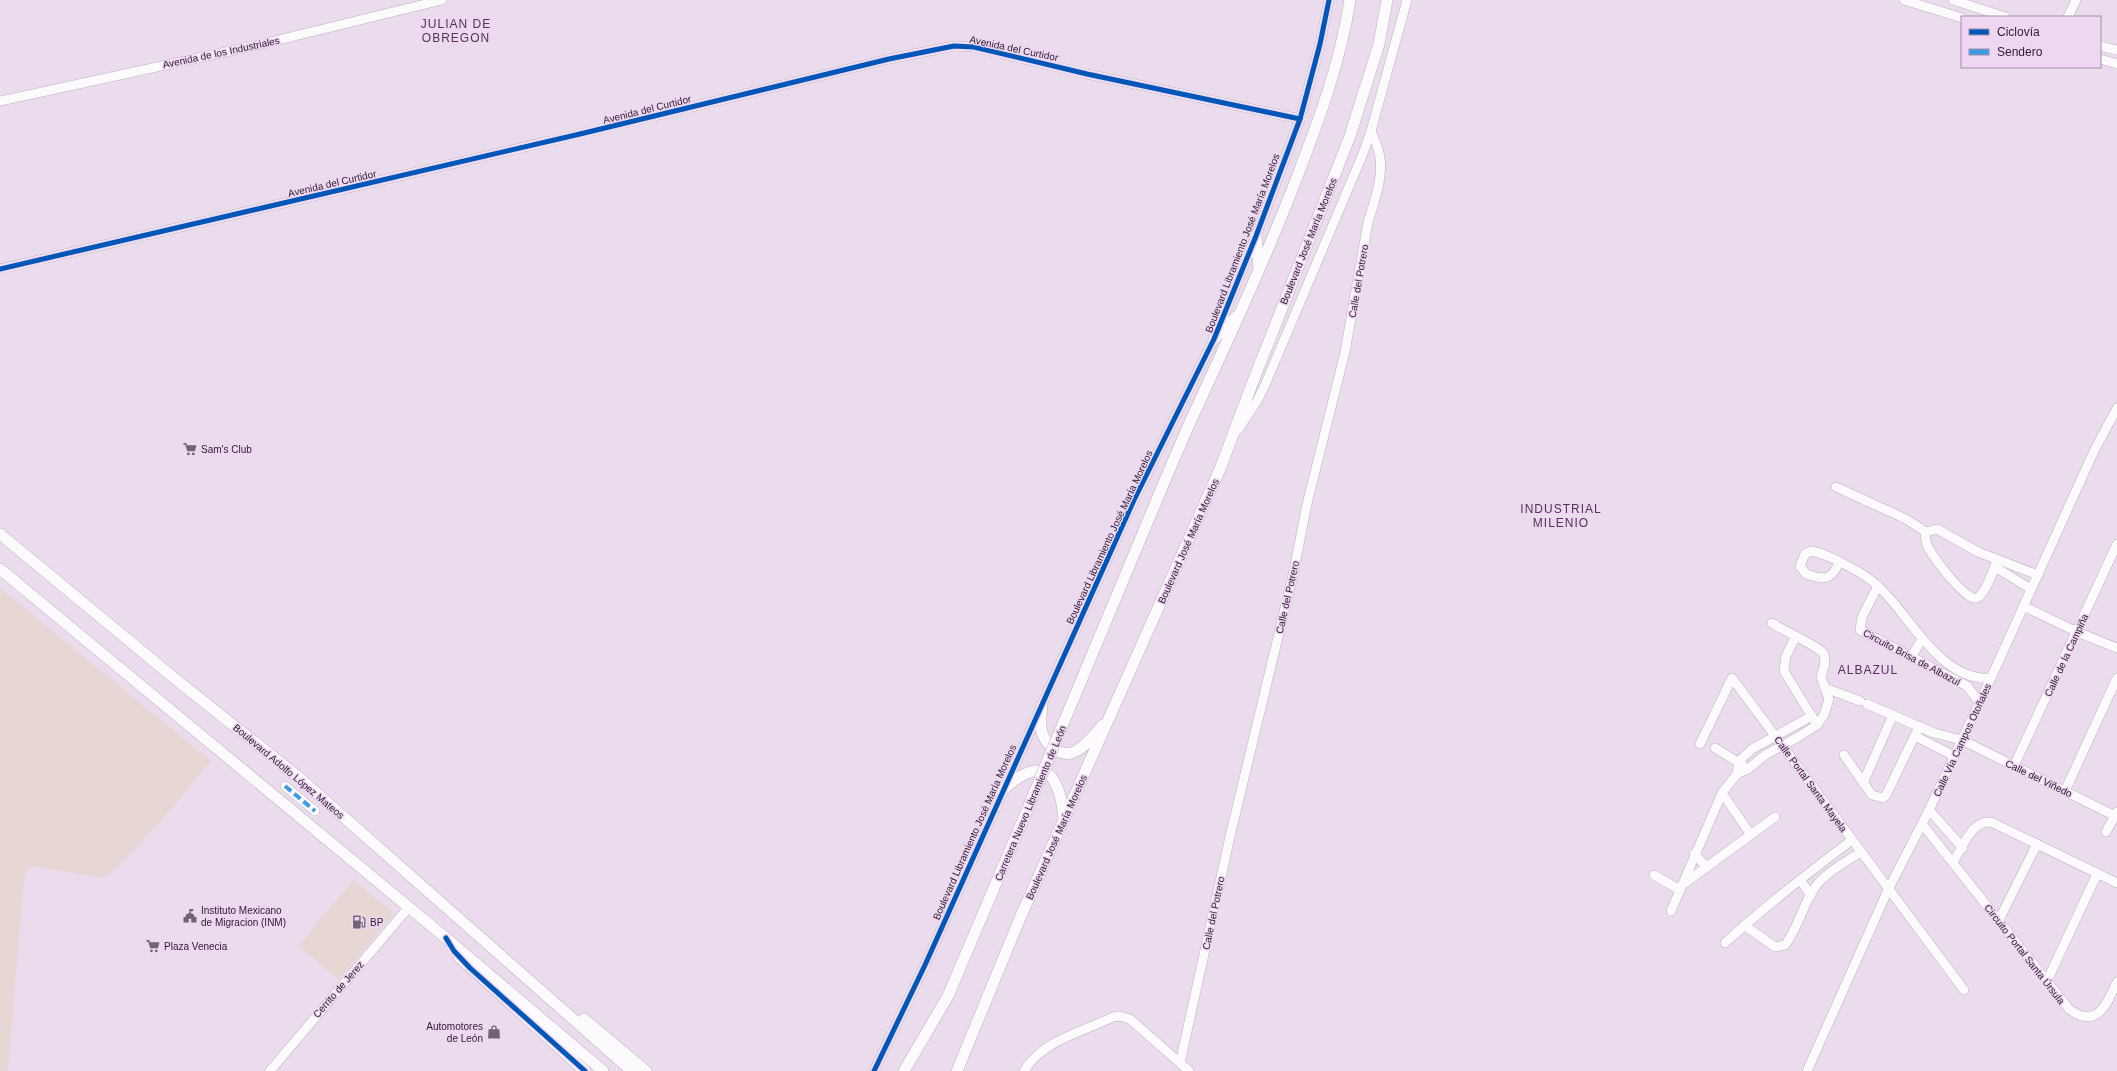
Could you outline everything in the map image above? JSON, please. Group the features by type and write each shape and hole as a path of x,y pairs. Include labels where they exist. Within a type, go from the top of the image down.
{"main road":[{"path":"1214,339 1243,310 1259,272 1320,117 1340,49 1350,0"},
{"name":"Boulevard José María Morelos","path":"957,1071 1064,819 1220,469 1350,136 1378,44 1387,0"},
{"path":"1256,236 1259,272"},
{"name":"Carretera Nuevo Libramiento de León","path":"904,1071 948,996 1144,528 1191,421 1243,310"},
{"name":"Boulevard Adolfo López Mateos","path":"0,534 179,682 296,775 456,918 632,1071"},
{"path":"0,569 446,938 603,1071"},
{"path":"1042,705 1040,724 1044,741 1058,752 1064,754 1074,752 1080,748 1109,719"},
{"path":"1002,791 1025,772 1037,770 1047,773 1055,780 1060,791 1064,819"},
{"path":"456,918 497,946 646,1071"},
{"path":"446,938 454,951 470,968 585,1071"}],"street":[{"name":"Avenida de los Industriales","path":"0,101 262,44 442,0"},
{"name":"Boulevard Libramiento José María Morelos","path":"874,1071 925,965 1134,500 1214,339 1256,236 1300,119 1320,44 1329,0"},
{"path":"1231,440 1257,402 1265,385 1371,132 1407,0"},
{"path":"1904,0 1961,18"},
{"path":"1952,0 2002,16"},
{"path":"2068,16 2076,0"},
{"name":"Avenida del Curtidor","path":"0,269 572,136 881,60 954,46 974,47 1087,74 1300,119"},
{"path":"2101,46 2117,50"},
{"path":"2101,59 2117,64"},
{"name":"Calle del Potrero","path":"1180,1063 1231,832 1292,575 1307,504 1346,352 1368,222 1374,202 1381,165 1378,148 1371,132"},
{"name":"Calle Vía Campos Otoñales","path":"1806,1071 1888,890 1929,810 1991,678 2094,451 2117,410"},
{"path":"1836,487 1906,519 1926,532 1937,529 1996,564 2031,589"},
{"path":"1926,532 1926,540 1929,549 1959,588 1972,599 1976,599 1982,595 1996,564"},
{"name":"Calle de la Campiña","path":"2014,766 2117,544"},
{"name":"Circuito Brisa de Albazul","path":"1839,563 1860,573 1878,586 1935,654 1949,664 1971,676 1991,678"},
{"path":"1996,564 2038,575"},
{"name":"Circuito Brisa de Albazul","path":"1878,586 1862,617 1860,630 1967,686 1979,702"},
{"path":"2024,606 2077,632 2117,648"},
{"path":"1671,910 1694,854 1722,793 1738,774 1748,769 1765,755 1784,746 1817,725 1828,707 1829,699 1821,677 1825,663 1824,654 1818,648 1796,638 1772,623"},
{"path":"1796,638 1786,656 1784,671 1817,725"},
{"path":"1912,656 1922,639"},
{"path":"1943,674 1949,664"},
{"name":"Calle Portal Santa Mayela","path":"1700,744 1732,678 1784,746 1888,890 1964,990"},
{"path":"2065,791 2117,678"},
{"name":"Calle del Viñedo","path":"1825,688 1934,733 1962,740 2116,815"},
{"path":"1863,783 1893,715"},
{"path":"1738,774 1739,761 1752,749 1777,737 1812,716"},
{"path":"1844,755 1872,795 1883,798 1886,795 1919,727"},
{"path":"1915,736 1954,756"},
{"path":"1716,748 1739,761 1748,769"},
{"path":"285,786 315,811"},
{"path":"1722,793 1751,835"},
{"path":"1929,810 1962,848"},
{"path":"2106,832 2116,815"},
{"path":"1681,887 1775,817"},
{"path":"1953,862 1974,828 1985,821 1991,822 2117,883"},
{"name":"Circuito Portal Santa Úrsula","path":"1922,824 2069,1010 2080,1016 2102,1012 2117,982"},
{"path":"1725,943 1744,925 1852,840"},
{"path":"1998,920 2037,844"},
{"path":"1744,925 1775,947 1785,945 1820,881 1861,852"},
{"path":"1694,854 1707,867"},
{"path":"2047,981 2097,874"},
{"path":"1654,875 1681,887"},
{"path":"1800,880 1811,895"},
{"name":"Cerrito de Jerez","path":"270,1071 408,908"},
{"path":"1024,1071 1032,1060 1045,1048 1113,1017 1119,1016 1130,1020 1189,1071"}],"shaded area":[{"path":"0,588 211,761 158,825 115,869 103,878 31,866 26,872 23,891 8,1071 0,1071"},
{"path":"353,880 394,913 339,980 298,946"}],"marked path":[{"path":"285,786 315,811"}],"cycle path":[{"path":"874,1071 925,965 1134,500 1214,339 1256,236 1300,119 1320,44 1329,0"},
{"path":"0,269 580,134 889,59 954,46 974,47 1087,74 1300,119"},
{"path":"446,938 454,951 470,968 585,1071"}],"place":[{"name":"Sam's Club","path":"190,449"},
{"name":"Instituto Mexicano de Migracion (INM)","path":"190,916"},
{"name":"BP","path":"359,922"},
{"name":"Plaza Venecia","path":"153,946"},
{"name":"Automotores de León","path":"494,1032"}],"district":[{"name":"JULIAN DE OBREGON","path":"456,31"},
{"name":"INDUSTRIAL MILENIO","path":"1561,516"},
{"name":"ALBAZUL","path":"1868,670"}]}
